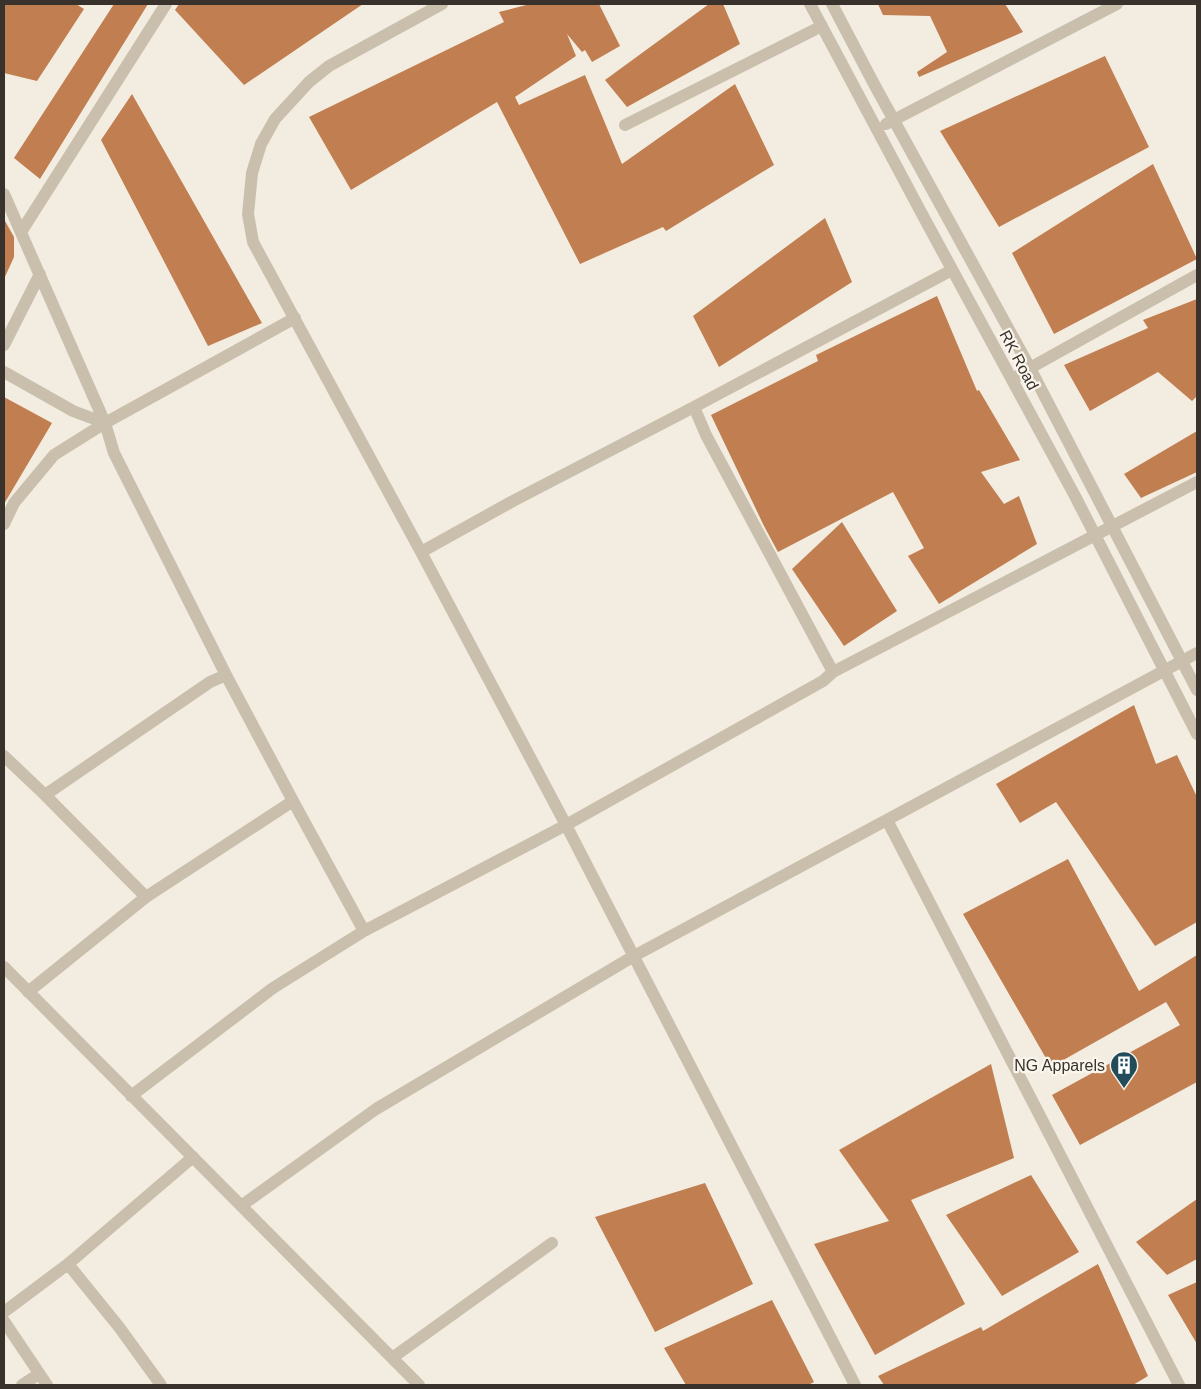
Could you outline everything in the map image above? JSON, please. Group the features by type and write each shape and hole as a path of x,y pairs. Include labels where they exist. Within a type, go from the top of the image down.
{"street":[{"path":"21,232 166,4"},
{"path":"442,4 329,66 310,82 275,119 261,144 252,173 248,214 253,242 566,825 854,1385"},
{"name":"RK Road","path":"810,4 1095,536 1197,734"},
{"name":"RK Road","path":"832,4 1030,368 1197,690"},
{"path":"877,129 1117,4"},
{"path":"625,125 822,26"},
{"path":"4,194 105,423 114,453 226,675 364,931"},
{"path":"421,552 513,501 952,270"},
{"path":"4,346 40,274"},
{"path":"1012,380 1030,368 1197,275"},
{"path":"4,524 14,503 54,455 105,423 295,318"},
{"path":"4,372 74,411 105,423"},
{"path":"694,407 706,435 833,672"},
{"path":"131,1096 273,988 364,931 566,825 815,685 833,672 1197,482"},
{"path":"241,1206 376,1109 634,956 1165,672 1197,653"},
{"path":"45,795 210,682 226,675"},
{"path":"4,756 146,897"},
{"path":"28,992 146,897 293,801"},
{"path":"887,820 1179,1385"},
{"path":"4,967 419,1385"},
{"path":"4,1312 68,1264 193,1157"},
{"path":"392,1358 552,1242"},
{"path":"68,1264 119,1327 161,1385"},
{"path":"4,1321 47,1385"},
{"path":"22,1385 39,1374"}],"building":[{"path":"4,4 76,4 84,9 37,81 4,73"},
{"path":"114,4 148,4 40,179 14,158"},
{"path":"179,4 363,4 244,85 175,10"},
{"path":"530,4 599,4 620,46 592,62 585,50 582,52 567,34 576,56 515,97 519,105 585,75 622,164 735,84 774,165 666,231 663,227 580,264 497,102 351,190 309,117 504,22 499,12"},
{"path":"709,4 723,4 740,44 627,107 605,80"},
{"path":"878,4 1005,4 1023,32 919,77 917,72 947,52 930,16 883,15"},
{"path":"1105,56 1149,147 999,227 940,131"},
{"path":"132,94 262,323 208,346 101,140"},
{"path":"1153,164 1197,259 1054,334 1012,253"},
{"path":"825,218 852,282 719,367 693,316"},
{"path":"4,219 14,237 14,257 4,279"},
{"path":"937,296 977,391 979,390 1020,460 981,472 1004,504 1019,496 1037,544 939,604 908,556 924,548 893,492 778,552 711,415 818,361 816,355"},
{"path":"1197,299 1197,396 1192,401 1158,372 1090,411 1064,365 1148,328 1143,320"},
{"path":"4,397 52,423 4,504"},
{"path":"1197,431 1197,472 1141,498 1124,474"},
{"path":"842,522 897,611 844,646 792,569"},
{"path":"1134,705 1156,764 1177,755 1197,797 1197,922 1155,946 1056,802 1020,823 996,784"},
{"path":"1068,859 1139,991 1197,955 1197,1082 1080,1145 1052,1095 1180,1025 1166,1002 1051,1067 963,914"},
{"path":"991,1064 1014,1158 911,1200 965,1304 875,1355 814,1244 889,1221 839,1150"},
{"path":"1031,1175 1079,1252 1002,1296 946,1215"},
{"path":"705,1183 753,1284 655,1332 595,1217"},
{"path":"1197,1199 1197,1259 1167,1275 1136,1242"},
{"path":"1098,1264 1148,1376 1133,1385 884,1385 878,1376 981,1327 983,1331"},
{"path":"1197,1282 1197,1344 1168,1295"},
{"path":"772,1300 814,1382 808,1385 686,1385 664,1348"}],"place":[{"name":"NG Apparels","path":"1124,1089"}]}
